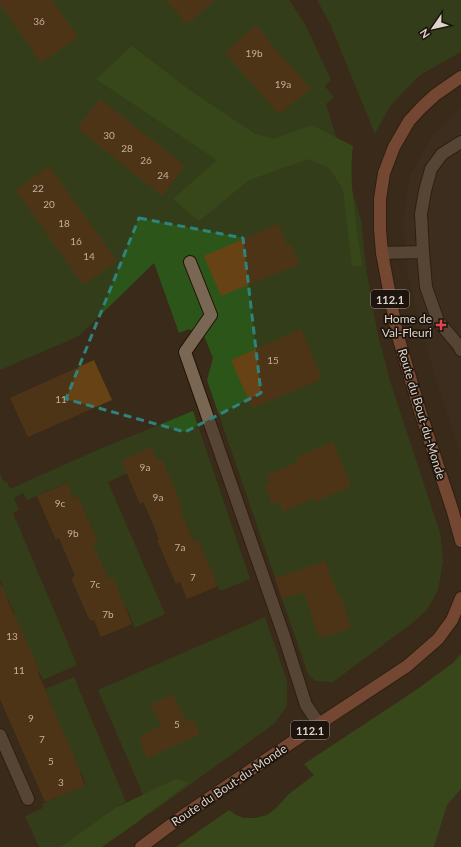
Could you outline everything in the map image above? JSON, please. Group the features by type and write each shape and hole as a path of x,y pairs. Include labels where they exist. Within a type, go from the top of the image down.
{"main road":[{"name":"Route du Bout-du-Monde","path":"461,78 435,95 409,121 394,147 384,173 380,200 382,253 397,333 461,541"},
{"name":"Route du Bout-du-Monde","path":"141,847 184,815 407,666 438,639 452,620 461,598"}],"street":[{"path":"461,142 442,154 431,169 421,214 426,288 438,321 461,350"},
{"path":"382,253 423,252"},
{"path":"190,262 211,315 185,352 284,636 306,705 319,724"},
{"path":"0,735 28,799"}],"highlighted area":[{"path":"139,218 243,238 261,393 185,432 66,399"}],"shaded area":[{"name":"Home de Val-Fleuri","path":"461,108 461,455 434,373 408,277 403,223 410,176 432,136"},
{"path":"461,789 461,847 434,847 447,805"}],"green space":[{"path":"0,0 289,0 305,24 331,80 325,86 334,98 326,104 361,220 366,268 377,331 390,381 440,533 443,561 438,590 427,610 411,624 333,682 315,681 308,674 207,380 213,358 205,338 189,329 179,333 154,263 79,336 0,370"},
{"path":"317,0 461,0 461,52 420,75 390,106 375,134 331,26"},
{"path":"132,46 188,89 255,134 274,139 312,125 353,146 352,191 362,266 352,266 343,189 329,168 308,159 249,180 199,221 173,199 217,160 96,79"},
{"path":"193,411 250,579 220,591 198,540 193,541 187,526 151,519 130,472 108,482 165,614 135,628 126,607 121,609 108,579 78,551 98,542 78,496 73,498 66,483 27,500 23,493 14,498 19,510 13,513 77,665 43,680 33,656 27,659 21,645 27,643 20,628 9,617 15,614 8,599 2,602 0,588 3,586 0,580 0,473 4,482 7,482 10,489 95,451"},
{"path":"265,617 287,681 287,706 275,723 151,813 98,690"},
{"path":"461,654 461,789 447,805 434,847 176,847 229,810 244,818 256,818 267,815 289,794 314,775 304,764 416,690 453,663"},
{"path":"74,677 126,802 115,808 61,847 39,847 25,816 43,808 42,804 86,785 81,772 77,773 76,762 72,750 68,752 67,741 62,729 50,712 54,710 45,689"},
{"path":"176,779 188,783 102,847 61,847 115,808"}],"building":[{"path":"0,0 52,0 78,37 41,63 0,4"},
{"path":"166,0 215,0 187,24"},
{"path":"256,25 282,57 311,88 279,114 225,53"},
{"path":"100,99 185,166 162,196 77,128"},
{"path":"49,166 117,261 83,285 16,190"},
{"path":"278,224 287,245 290,243 300,264 221,296 204,256"},
{"path":"301,329 322,379 252,408 231,360"},
{"path":"94,360 112,400 28,437 10,398"},
{"path":"333,442 351,486 316,502 313,498 283,512 279,502 272,504 265,485 270,482 267,475 298,462 296,457"},
{"path":"151,447 158,461 162,460 182,506 179,507 193,541 198,540 218,586 187,599 180,582 176,584 157,540 159,539 144,502 140,504 121,460"},
{"path":"67,483 73,498 78,496 98,542 93,544 108,579 113,577 132,624 101,637 94,620 90,621 71,578 75,576 59,538 56,540 37,496"},
{"path":"325,561 338,595 340,595 351,628 319,638 304,592 282,599 275,578"},
{"path":"0,583 40,672 38,673 72,750 85,786 45,802 0,699"},
{"path":"173,694 186,722 193,719 200,734 147,758 140,742 143,741 140,736 161,726 151,704"}],"place":[{"name":"Home de Val-Fleuri","path":"441,325"}]}
